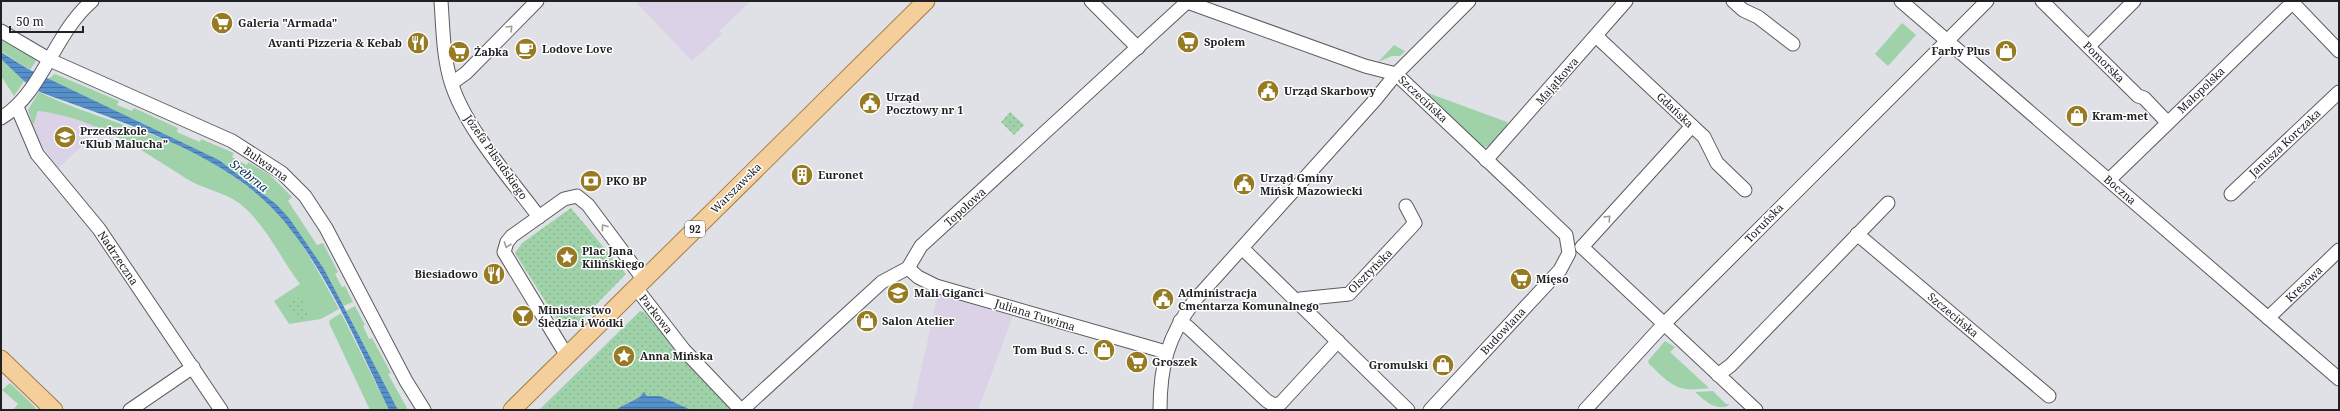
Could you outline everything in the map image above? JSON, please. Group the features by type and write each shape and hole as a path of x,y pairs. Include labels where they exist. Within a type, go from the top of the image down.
{"main road":[{"name":"Warszawska","path":"512,410 926,1"},
{"path":"1,359 54,410"}],"street":[{"path":"1,118 16,107 29,92 67,29 92,1"},
{"name":"Józefa Piłsudskiego","path":"441,1 447,68 452,83 472,124 539,217"},
{"path":"452,83 466,73 537,1"},
{"path":"1091,1 1138,48"},
{"path":"1160,410 1162,374 1166,352 1180,322 1195,300 1375,100 1396,74 1469,1"},
{"name":"Majątkowa","path":"1486,160 1626,1"},
{"path":"1733,1 1743,10 1758,16 1793,44"},
{"name":"Boczna","path":"1901,1 1947,39 2339,379"},
{"name":"Toruńska","path":"1585,410 1664,324 1947,39 1987,1"},
{"name":"Pomorska","path":"2042,1 2138,96 2144,98 2167,122"},
{"path":"2089,46 2134,1"},
{"name":"Topolowa","path":"908,268 921,246 1187,2"},
{"name":"Szczecińska","path":"1187,2 1365,66 1396,74 1560,228 1575,247 1664,324 1756,410"},
{"path":"2292,2 2339,51"},
{"name":"Małopolska","path":"2109,180 2292,2"},
{"name":"Bulwarna","path":"1,31 48,59 232,141 275,168 298,188 326,228 406,381 424,410"},
{"name":"Gdańska","path":"1596,36 1704,137 1717,163 1745,190"},
{"name":"Janusza Korczaka","path":"2232,194 2339,92"},
{"name":"Nadrzeczna","path":"16,107 37,154 98,229 222,410"},
{"name":"Budowlana","path":"1430,410 1560,270 1575,247 1692,126"},
{"path":"567,356 504,252 509,239 567,198 577,196 583,200 640,284"},
{"path":"1718,375 1731,365 1888,203"},
{"name":"Olsztyńska","path":"1296,302 1300,299 1349,294 1415,223 1406,206"},
{"name":"Szczecińska","path":"1858,234 2049,396"},
{"path":"1242,248 1408,410"},
{"name":"Kresowa","path":"2268,318 2339,250"},
{"path":"742,410 882,282 908,268"},
{"name":"Juliana Tuwima","path":"908,268 918,277 932,285 1166,352"},
{"name":"Parkowa","path":"640,284 684,350 742,410"},
{"path":"1180,322 1189,328 1267,401 1274,405 1281,403 1338,341"},
{"path":"130,410 193,367"}],"shaded area":[{"path":"635,1 751,1 719,31 722,34 692,61"},
{"name":"Przedszkole “Klub Malucha”","path":"38,111 58,114 102,128 58,168 42,146 33,126"},
{"path":"938,294 1013,316 978,410 912,410"}],"green space":[{"path":"1902,23 1916,35 1888,66 1875,54"},
{"path":"1,37 28,53 36,61 30,70 1,51"},
{"path":"1394,45 1405,51 1400,56 1392,56 1378,62"},
{"path":"1,59 24,81 14,96 1,76"},
{"path":"55,74 119,101 117,105 132,111 134,108 178,128 177,132 200,142 201,139 234,153 232,157 247,165 248,162 270,175 292,197 288,201 317,245 323,243 338,272 335,274 342,287 345,286 353,302 343,306 324,269 276,204 219,160 48,79"},
{"path":"39,92 82,110 144,132 191,151 207,159 238,179 266,202 288,226 312,260 339,309 321,319 289,324 274,301 300,284 265,231 249,211 233,199 187,179 116,136 79,120 38,111 33,126 28,110"},
{"path":"1428,93 1507,122 1507,129 1492,145 1482,148 1428,96"},
{"path":"1010,112 1024,125 1014,135 1001,122"},
{"path":"571,208 626,274 576,325 561,326 515,253 522,243"},
{"path":"300,297 310,314 297,322 287,306"},
{"path":"355,306 365,325 363,326 369,339 372,338 391,373 388,374 408,410 398,410 346,311"},
{"path":"640,311 644,312 696,373 732,410 539,410"},
{"path":"341,313 389,410 370,410 329,323 330,320"},
{"path":"1665,341 1675,347 1670,352 1709,388 1689,389 1675,386 1649,364 1648,361"},
{"path":"10,383 36,408 34,410 13,410 18,404 2,390"},
{"path":"1713,391 1726,404 1729,404 1728,406 1714,406 1695,392"}],"water":[{"path":"1,52 28,69 219,160 276,204 289,218 324,269 398,410 389,410 351,330 321,275 288,225 269,205 246,185 220,167 191,152 130,125 40,92 24,81 1,59"},
{"path":"644,392 647,396 660,396 691,410 615,410 640,397"}],"place":[{"name":"Galeria \"Armada\"","path":"222,23"},
{"name":"Społem","path":"1188,42"},
{"name":"Avanti Pizzeria & Kebab","path":"418,43"},
{"name":"Lodove Love","path":"526,49"},
{"name":"Farby Plus","path":"2006,51"},
{"name":"Żabka","path":"459,52"},
{"name":"Urząd Skarbowy","path":"1268,91"},
{"name":"Urząd Pocztowy nr 1","path":"870,103"},
{"name":"Kram-met","path":"2077,116"},
{"name":"Przedszkole “Klub Malucha”","path":"65,137"},
{"name":"Euronet","path":"802,175"},
{"name":"PKO BP","path":"591,181"},
{"name":"Urząd Gminy Mińsk Mazowiecki","path":"1244,184"},
{"name":"Plac Jana Kilińskiego","path":"567,257"},
{"name":"Biesiadowo","path":"494,274"},
{"name":"Mięso","path":"1521,279"},
{"name":"Mali Giganci","path":"898,293"},
{"name":"Administracja Cmentarza Komunalnego","path":"1163,299"},
{"name":"Ministerstwo Śledzia i Wódki","path":"523,316"},
{"name":"Salon Atelier","path":"867,321"},
{"name":"Tom Bud S. C.","path":"1104,350"},
{"name":"Anna Mińska","path":"624,356"},
{"name":"Groszek","path":"1137,362"},
{"name":"Gromulski","path":"1443,365"}],"water label":[{"name":"Srebrna","path":"249,176"}]}
